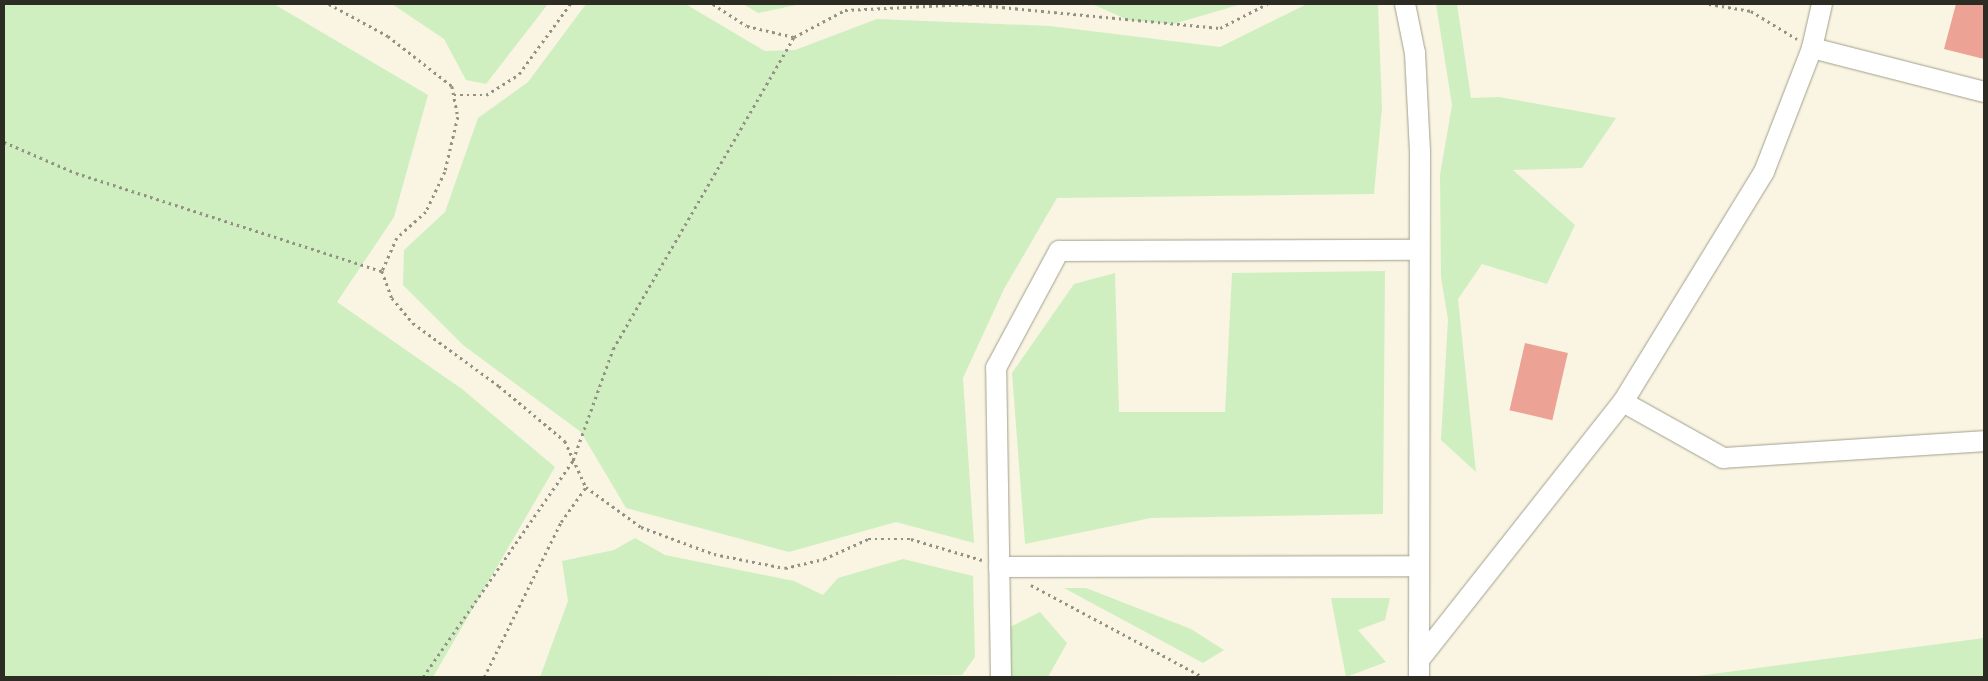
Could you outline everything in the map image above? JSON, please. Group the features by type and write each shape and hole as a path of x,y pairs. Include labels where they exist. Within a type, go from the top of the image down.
{"lane":[{"path":"1406,4 1415,53 1419,250 1417,566 1419,669"},
{"path":"1419,669 1623,402 1764,172 1812,48 1822,4"},
{"path":"1812,48 1984,92"},
{"path":"1001,677 996,368 1059,251 1419,250"},
{"path":"1623,402 1723,458 1984,441"},
{"path":"999,568 1417,566"}],"path":[{"path":"329,4 388,36 452,86 454,95 458,117 445,172 426,212 398,238 382,271 392,298 413,323 499,386 565,441 586,487 642,528 714,554 785,568 824,559 868,540 911,540 959,551 999,568"},
{"path":"454,95 486,95 519,74 570,4"},
{"path":"713,4 747,26 794,37"},
{"path":"845,10 848,4"},
{"path":"423,677 573,460 612,349 794,37 845,10 970,4 1220,28 1267,4"},
{"path":"1710,4 1751,11 1812,48"},
{"path":"4,142 76,173 382,271"},
{"path":"484,677 561,522 586,487"},
{"path":"1025,581 1203,677"}],"green space":[{"path":"4,4 274,4 428,95 394,217 337,302 462,389 555,467 433,677 4,677"},
{"path":"392,4 548,4 486,84 466,80 444,39"},
{"path":"586,4 687,5 765,51 795,50 877,19 1050,26 1220,47 1307,4 1378,4 1382,108 1374,194 1057,198 1004,289 963,378 974,543 896,522 789,552 626,508 581,432 463,345 403,285 404,250 445,212 478,118 528,82"},
{"path":"743,4 801,4 758,13"},
{"path":"1092,4 1242,4 1173,24 1128,20"},
{"path":"1436,4 1457,4 1471,98 1499,97 1616,118 1582,168 1513,170 1575,225 1547,284 1482,264 1458,299 1476,472 1441,440 1448,320 1441,277 1440,175 1452,105"},
{"path":"1385,271 1383,514 1151,518 1025,544 1012,373 1074,284 1115,273 1119,412 1225,412 1232,273"},
{"path":"635,538 665,555 794,581 823,595 838,578 903,559 973,576 975,657 962,675 540,677 568,601 562,561 614,550"},
{"path":"1064,588 1086,588 1191,629 1224,650 1203,663"},
{"path":"1331,598 1390,598 1385,620 1358,630 1386,662 1346,677"},
{"path":"1040,612 1067,643 1048,677 1011,677 1010,627"},
{"path":"1984,638 1984,677 1690,677"}],"building":[{"path":"1956,4 1984,4 1984,59 1944,49"},
{"path":"1525,343 1568,353 1552,420 1509,410"}]}
